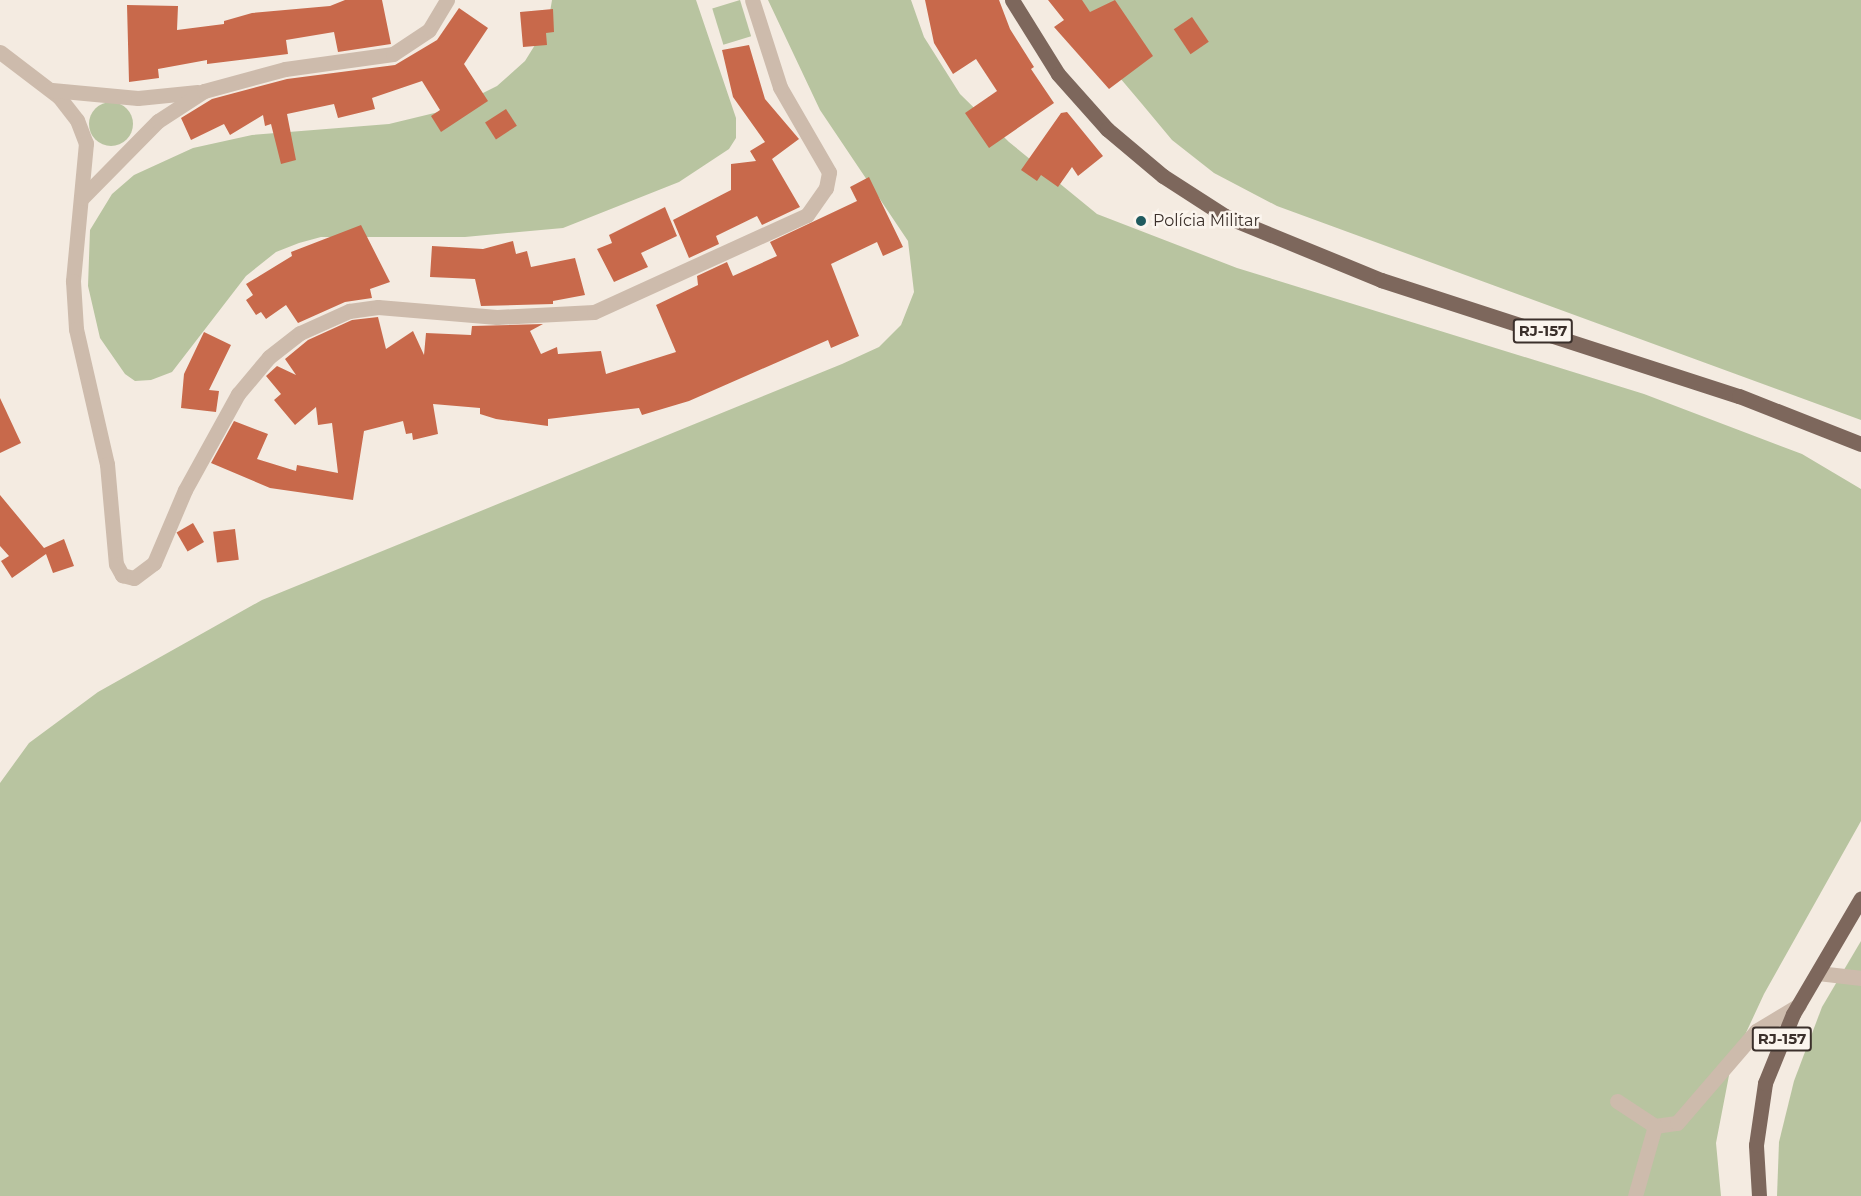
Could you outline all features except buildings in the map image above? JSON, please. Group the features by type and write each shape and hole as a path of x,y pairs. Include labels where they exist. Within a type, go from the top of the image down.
{"main road":[{"name":"RJ-157","path":"1012,0 1025,26 1079,101 1123,146 1226,216 1381,280 1739,396 1861,444"},
{"name":"RJ-157","path":"1759,1196 1756,1145 1765,1083 1799,1005 1861,898"}],"street":[{"path":"46,87 138,98 204,91 285,69 393,54 429,30 447,0"},
{"path":"0,52 46,87 77,120 86,142 73,281 77,345 105,455 116,564 122,575 134,578 154,563 189,482 238,394 269,357 309,328 350,311 378,307 497,317 594,312 807,214 826,188 829,172 780,87 752,0"},
{"path":"82,198 150,128 204,91"},
{"path":"1818,973 1861,978"},
{"path":"1617,1101 1655,1126 1677,1123 1756,1031 1799,1005"},
{"path":"1635,1196 1655,1126"}],"green space":[{"path":"552,0 696,0 736,118 736,138 729,149 679,182 563,228 465,237 321,237 299,243 276,252 246,276 172,372 151,380 135,381 125,374 100,338 88,286 90,230 112,194 134,175 193,148 252,135 389,124 451,109 497,86 525,61 548,24"},
{"path":"740,0 751,36 723,45 712,8"},
{"path":"768,0 911,0 924,37 960,94 1009,142 1097,214 1237,268 1644,394 1802,454 1861,489 1861,821 1764,994 1731,1065 1716,1143 1721,1196 0,1196 0,783 29,743 98,692 262,600 842,364 879,347 901,325 914,292 908,241 820,110"},
{"path":"1068,0 1861,0 1861,420 1277,206 1214,173 1172,140 1098,52"},
{"path":"111,102 126,109 133,124 126,139 111,146 96,139 89,124 96,109"},
{"path":"1861,941 1861,1196 1777,1196 1779,1142 1794,1081 1822,1007"}],"place":[{"name":"Polícia Militar","path":"1141,221"}]}
